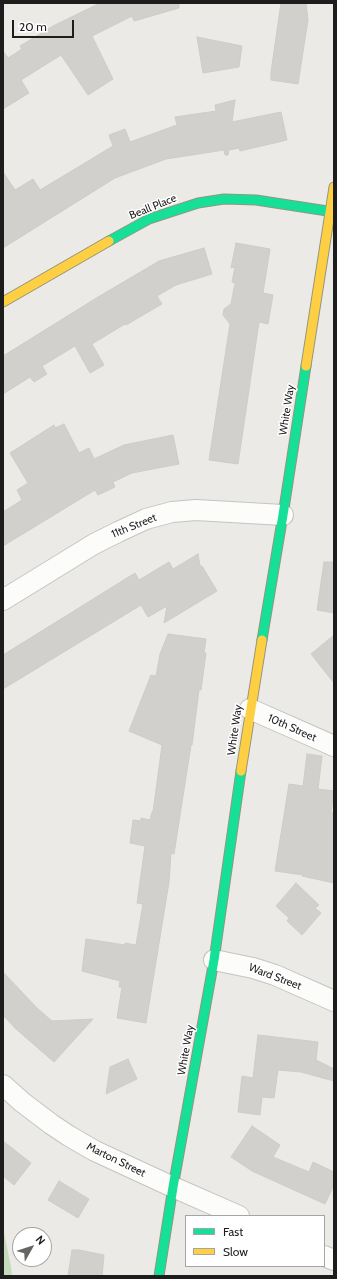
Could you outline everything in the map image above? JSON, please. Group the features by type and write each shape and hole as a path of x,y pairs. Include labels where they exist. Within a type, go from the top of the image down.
{"street":[{"name":"White Way","path":"159,1276 173,1187 214,960 250,709 332,212 334,187"},
{"name":"Beall Place","path":"3,302 149,219 198,203 224,199 256,200 332,212"},
{"name":"11th Street","path":"3,600 94,544 146,519 172,512 196,510 282,515"},
{"name":"10th Street","path":"250,709 334,746"},
{"name":"Ward Street","path":"214,960 253,968 275,975 334,1001"},
{"name":"Marton Street","path":"3,1085 22,1102 69,1136 96,1151 237,1215"}],"green space":[{"path":"3,1228 11,1267 12,1276 3,1276"}],"building":[{"path":"100,3 179,3 179,8 134,21 132,16 92,36 113,79 88,95 61,55 21,80 29,93 3,109 3,51 8,58 22,49 20,46 53,26"},
{"path":"281,3 306,3 308,20 298,84 271,80"},
{"path":"197,37 242,46 239,67 203,73"},
{"path":"235,100 232,122 281,112 287,140 240,151 239,148 229,150 228,155 225,155 224,150 166,159 115,178 3,248 3,172 15,190 33,179 40,190 113,146 109,135 125,129 130,142 177,125 175,117 216,111 215,105"},
{"path":"236,243 270,249 263,293 273,295 268,324 259,322 238,464 209,460 230,324 223,315 224,309 231,304 235,283 232,282 235,267 231,268"},
{"path":"204,248 212,274 176,285 157,296 162,304 92,344 104,365 90,373 75,346 42,366 47,374 34,382 30,377 3,394 3,356 159,261"},
{"path":"64,424 79,453 89,448 94,459 124,445 173,435 179,464 132,473 113,482 115,487 98,495 95,490 3,546 3,512 22,500 17,490 28,483 10,453 54,425 55,428"},
{"path":"198,554 200,566 202,566 217,591 164,623 167,606 148,617 141,605 3,689 3,655 135,573 139,580 169,562 173,569"},
{"path":"324,562 334,562 334,613 317,610"},
{"path":"168,634 206,639 204,653 206,653 174,854 171,853 169,882 146,1023 117,1018 122,987 119,987 120,981 82,971 86,939 125,945 125,943 136,945 143,904 137,903 145,846 130,843 133,820 141,821 141,818 150,820 153,812 162,745 129,731 151,675 156,676 160,654"},
{"path":"334,635 334,683 311,654"},
{"path":"307,754 322,756 318,789 334,791 331,813 334,813 334,883 302,876 303,875 275,871 289,784 303,786"},
{"path":"296,883 319,905 315,908 321,913 302,935 287,921 289,918 276,906"},
{"path":"3,972 37,1008 52,1021 93,1019 54,1062 16,1029 3,1015"},
{"path":"258,1035 318,1042 316,1060 334,1069 334,1081 301,1072 278,1070 274,1098 262,1097 260,1115 238,1112 242,1076 253,1078"},
{"path":"128,1059 137,1079 106,1094 110,1067"},
{"path":"252,1126 280,1145 273,1157 309,1172 313,1162 334,1172 334,1185 325,1204 252,1171 231,1157"},
{"path":"3,1141 31,1163 14,1185 3,1176"},
{"path":"59,1181 89,1199 78,1218 48,1200"},
{"path":"72,1250 104,1255 102,1276 68,1276"}],"traffic: fast":[{"path":"109,241 149,219 198,203 224,199 256,200 334,212"},
{"path":"262,640 306,366"},
{"path":"159,1276 173,1187 214,960 241,771"}],"traffic: slow":[{"path":"306,366 334,187"},
{"path":"3,302 109,241"},
{"path":"241,771 262,640"}]}
